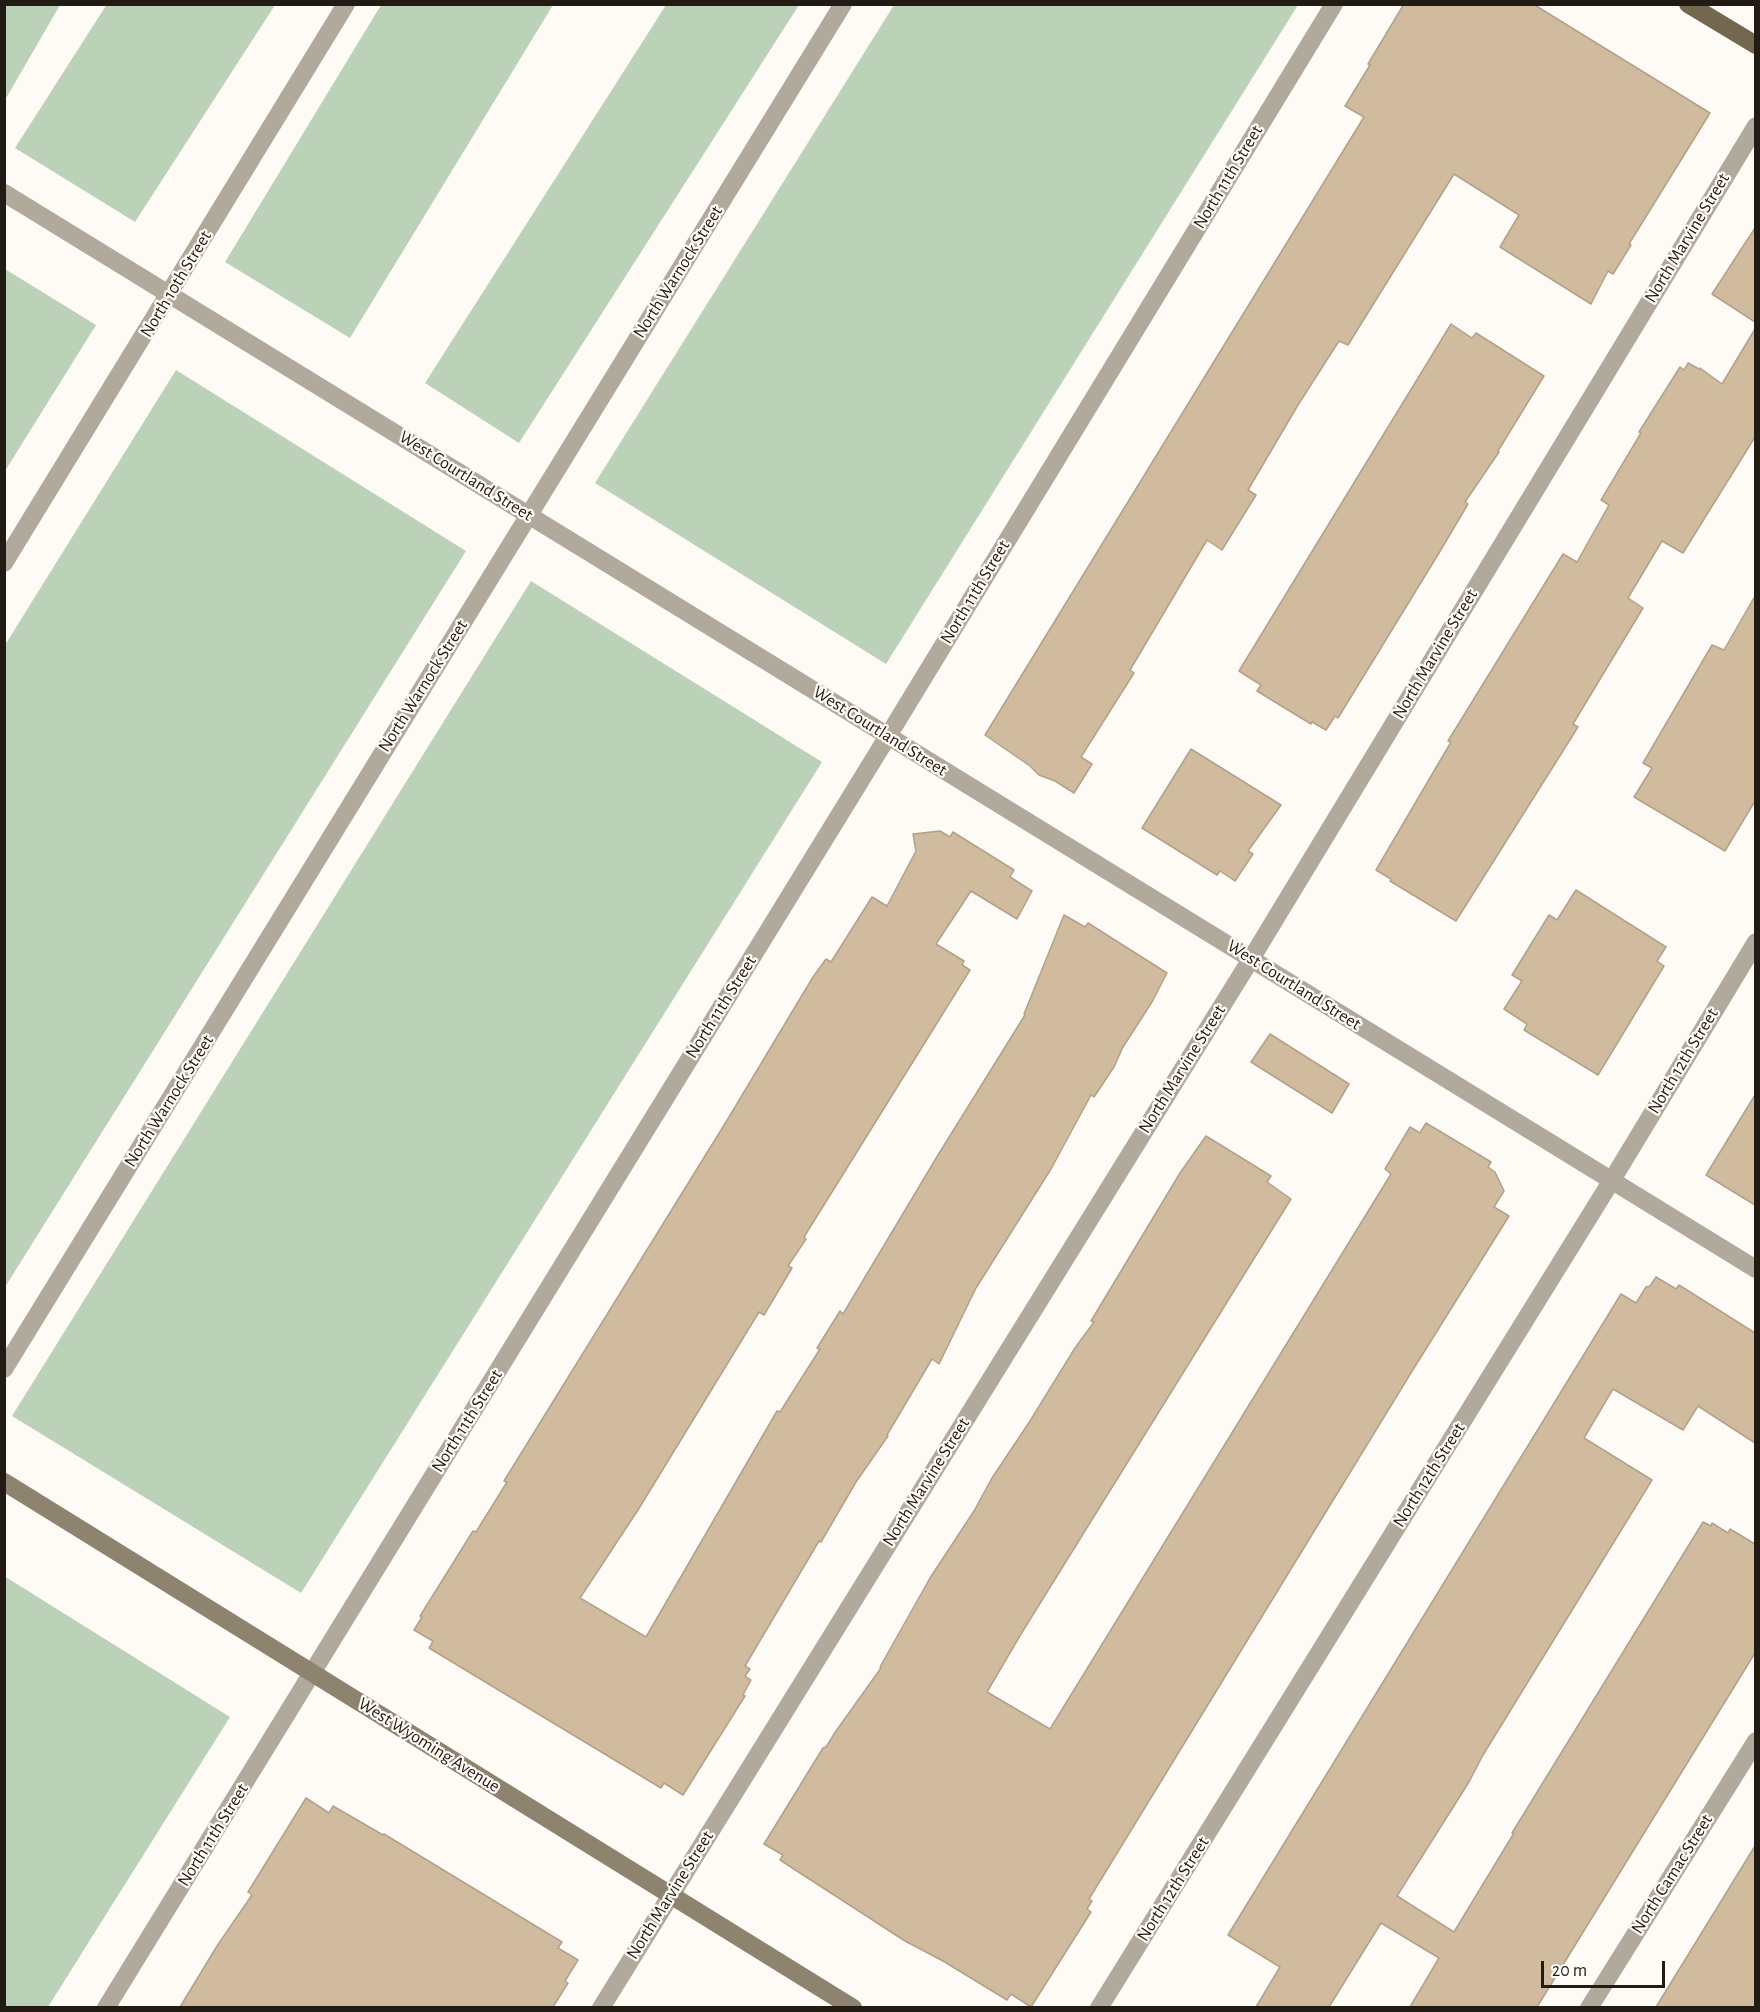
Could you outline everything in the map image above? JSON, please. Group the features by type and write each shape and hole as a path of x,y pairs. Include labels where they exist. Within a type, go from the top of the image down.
{"main road":[{"path":"1688,4 1755,45"}],"street":[{"name":"North 10th Street","path":"4,563 346,4"},
{"name":"North Warnock Street","path":"4,1369 843,4"},
{"name":"North 11th Street","path":"106,2007 888,736 1334,4"},
{"name":"North Marvine Street","path":"602,2007 1251,959 1755,126"},
{"name":"West Courtland Street","path":"4,193 1755,1269"},
{"name":"North 12th Street","path":"1099,2007 1612,1180 1755,942"},
{"name":"West Wyoming Avenue","path":"4,1482 853,2007"},
{"name":"North Camac Street","path":"1589,2007 1755,1741"}],"green space":[{"path":"107,4 275,5 135,222 15,148"},
{"path":"4,5 60,5 5,100"},
{"path":"381,5 553,5 350,338 225,262"},
{"path":"666,5 799,5 519,443 425,383"},
{"path":"894,5 1298,5 886,664 595,483"},
{"path":"5,269 96,325 5,471"},
{"path":"176,370 466,551 5,1287 5,645"},
{"path":"531,581 822,762 301,1593 12,1416"},
{"path":"4,1576 230,1717 48,2007 5,2007"}],"building":[{"path":"1404,4 1533,4 1710,113 1613,274 1608,271 1591,304 1500,247 1519,215 1454,174 1348,345 1339,341 1298,405 1248,490 1256,495 1222,550 1207,540 1130,670 1134,673 1081,757 1092,764 1074,793 1055,781 1039,775 1030,766 985,735 1364,117 1345,106"},
{"path":"1755,228 1755,322 1712,294"},
{"path":"1451,324 1472,338 1476,333 1544,376 1499,452 1465,502 1468,504 1338,718 1335,716 1326,730 1312,722 1311,724 1257,691 1261,685 1239,671"},
{"path":"1755,329 1755,437 1683,553 1662,541 1628,598 1643,608 1573,724 1578,727 1456,921 1376,870 1451,742 1448,741 1563,554 1577,562 1609,505 1601,500 1641,433 1639,432 1680,367 1684,370 1688,363 1700,368 1722,384"},
{"path":"1755,596 1755,801 1725,851 1634,797 1652,768 1643,763 1712,645 1724,650"},
{"path":"1191,749 1281,805 1248,851 1253,854 1235,881 1220,871 1217,875 1142,828"},
{"path":"940,831 950,837 953,832 1014,870 1010,877 1032,891 1017,919 971,891 936,944 964,961 962,965 970,970 804,1237 806,1239 788,1266 792,1268 764,1315 759,1312 638,1510 580,1598 646,1637 777,1411 780,1412 820,1349 817,1348 840,1311 843,1314 1025,1015 1064,915 1085,927 1088,923 1167,973 1152,1002 1123,1047 1114,1067 1094,1097 1091,1095 1051,1169 976,1288 939,1364 932,1359 888,1436 856,1482 821,1542 819,1541 745,1666 750,1669 745,1676 751,1680 743,1695 745,1696 683,1795 664,1783 661,1788 429,1648 433,1641 414,1630 422,1617 420,1616 473,1531 476,1532 507,1482 504,1481 813,977 826,959 831,962 872,897 887,906 916,851 913,834"},
{"path":"1576,890 1666,947 1657,961 1664,966 1598,1075 1524,1030 1527,1024 1504,1009 1522,981 1512,975 1549,915 1557,920"},
{"path":"1270,1034 1349,1084 1332,1113 1251,1062"},
{"path":"1755,1095 1755,1205 1706,1175"},
{"path":"1426,1123 1491,1162 1488,1167 1495,1172 1504,1191 1494,1207 1509,1216 1089,1899 1092,1901 1087,1909 1091,1912 1031,2007 1011,1994 1007,2000 905,1941 780,1860 783,1855 764,1844 823,1748 826,1747 881,1668 930,1578 1075,1348 1094,1322 1091,1321 1180,1173 1206,1136 1271,1176 1267,1182 1291,1199 987,1692 1050,1729 1391,1174 1385,1169 1410,1127 1420,1133"},
{"path":"1656,1277 1676,1289 1679,1285 1755,1333 1755,1443 1698,1406 1683,1430 1613,1389 1584,1438 1652,1480 1483,1755 1469,1782 1397,1896 1454,1932 1514,1833 1512,1833 1703,1522 1711,1526 1712,1523 1728,1533 1730,1529 1755,1544 1755,1653 1537,2007 1410,2007 1439,1958 1381,1923 1329,2007 1256,2007 1280,1967 1228,1935 1621,1294 1636,1303 1646,1287 1650,1286"},
{"path":"306,1798 329,1813 333,1806 384,1834 562,1942 558,1948 578,1960 565,1981 568,1983 553,2007 180,2007 217,1946 252,1895 248,1892"},
{"path":"1755,1846 1755,2007 1656,2007 1696,1942"}]}
